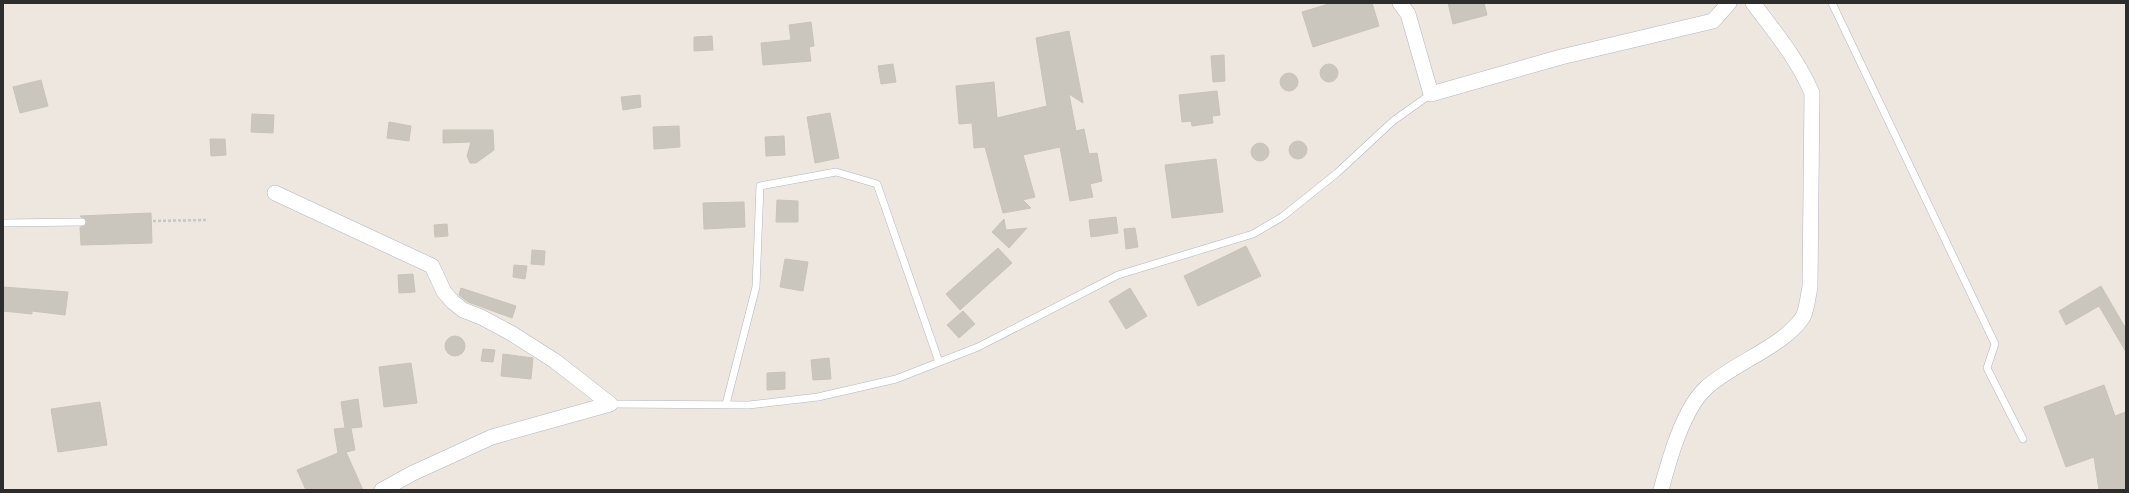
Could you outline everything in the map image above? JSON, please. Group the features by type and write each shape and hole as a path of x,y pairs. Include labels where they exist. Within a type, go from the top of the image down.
{"street":[{"path":"1400,3 1408,14 1431,94 1561,57 1713,21 1729,3"},
{"path":"1661,490 1669,458 1693,404 1705,389 1723,375 1789,333 1804,316 1810,287 1812,94 1805,76 1753,3"},
{"path":"275,193 432,266 444,292 463,310 481,317 555,360 610,404"},
{"path":"382,490 413,473 492,437 610,404"}],"lane":[{"path":"1832,3 1995,344 1987,368 2023,439"},
{"path":"610,404 749,404 818,396 896,379 978,347 1118,275 1252,234 1282,217 1337,173 1393,120 1431,94"},
{"path":"726,404 756,287 760,186 836,172 877,184 939,362"},
{"path":"3,223 82,222"}],"path":[{"path":"153,221 206,220"}],"building":[{"path":"1332,3 1372,3 1379,26 1313,47 1302,12"},
{"path":"1448,3 1484,3 1487,15 1453,24"},
{"path":"811,22 814,46 809,47 811,61 763,65 761,43 791,40 789,25"},
{"path":"1069,31 1083,103 1069,94 1076,131 1084,129 1089,154 1097,153 1102,181 1090,184 1093,197 1070,201 1060,147 1023,155 1035,197 1023,200 1031,208 1003,213 985,147 974,148 972,123 959,124 956,86 994,82 997,118 1047,106 1036,38"},
{"path":"712,36 713,50 694,51 694,37"},
{"path":"1224,55 1225,81 1213,82 1211,56"},
{"path":"893,64 896,82 881,84 878,66"},
{"path":"1325,64 1333,64 1338,69 1336,80 1333,82 1325,82 1320,77 1320,69"},
{"path":"1285,73 1293,73 1298,78 1296,89 1293,91 1285,91 1280,86 1280,78"},
{"path":"41,80 48,106 20,113 13,87"},
{"path":"1217,91 1220,115 1212,116 1213,123 1192,126 1191,121 1182,122 1179,95"},
{"path":"640,95 641,107 623,110 621,97"},
{"path":"830,113 839,158 815,163 807,117"},
{"path":"252,114 274,115 273,133 251,132"},
{"path":"389,122 411,126 409,141 387,138"},
{"path":"679,126 680,147 654,149 653,127"},
{"path":"443,130 493,130 494,150 476,163 470,163 467,156 471,142 443,143"},
{"path":"784,136 785,155 766,156 765,137"},
{"path":"210,139 225,139 226,155 211,156"},
{"path":"1294,141 1302,141 1307,146 1305,157 1302,159 1294,159 1289,154 1289,146"},
{"path":"1256,143 1264,143 1269,148 1267,159 1264,161 1256,161 1251,156 1251,148"},
{"path":"1216,159 1223,212 1172,218 1165,165"},
{"path":"777,200 798,201 798,222 776,222"},
{"path":"744,202 745,227 704,229 703,203"},
{"path":"151,213 152,243 81,245 80,227 85,226 87,222 80,216"},
{"path":"1116,217 1118,233 1091,237 1089,220"},
{"path":"1004,219 1006,230 1027,228 1009,248 992,232"},
{"path":"447,224 448,236 435,237 434,225"},
{"path":"1135,228 1138,247 1126,249 1124,229"},
{"path":"1246,246 1261,276 1198,306 1184,276"},
{"path":"998,248 1012,263 960,310 946,294"},
{"path":"532,250 545,251 544,265 531,264"},
{"path":"785,259 808,262 803,291 780,287"},
{"path":"514,265 527,266 525,279 513,277"},
{"path":"413,274 415,292 399,293 398,275"},
{"path":"2101,286 2126,329 2126,352 2099,306 2066,325 2059,311"},
{"path":"3,287 68,292 65,315 32,311 32,314 3,311"},
{"path":"461,288 516,306 512,318 468,302 459,295"},
{"path":"1130,288 1147,316 1126,329 1109,301"},
{"path":"963,311 975,324 959,338 947,325"},
{"path":"455,336 462,339 465,346 462,353 455,356 448,353 445,346 448,339"},
{"path":"483,349 495,350 493,362 481,361"},
{"path":"503,354 533,358 531,379 501,376"},
{"path":"829,358 831,379 813,380 811,360"},
{"path":"411,363 417,403 384,407 379,367"},
{"path":"785,372 785,389 767,390 767,373"},
{"path":"2104,385 2115,416 2126,412 2126,490 2099,490 2094,457 2066,467 2044,407"},
{"path":"358,399 362,427 351,428 355,450 346,452 363,490 306,490 297,470 338,453 334,429 345,428 341,402"},
{"path":"100,402 107,445 58,452 51,409"}]}
